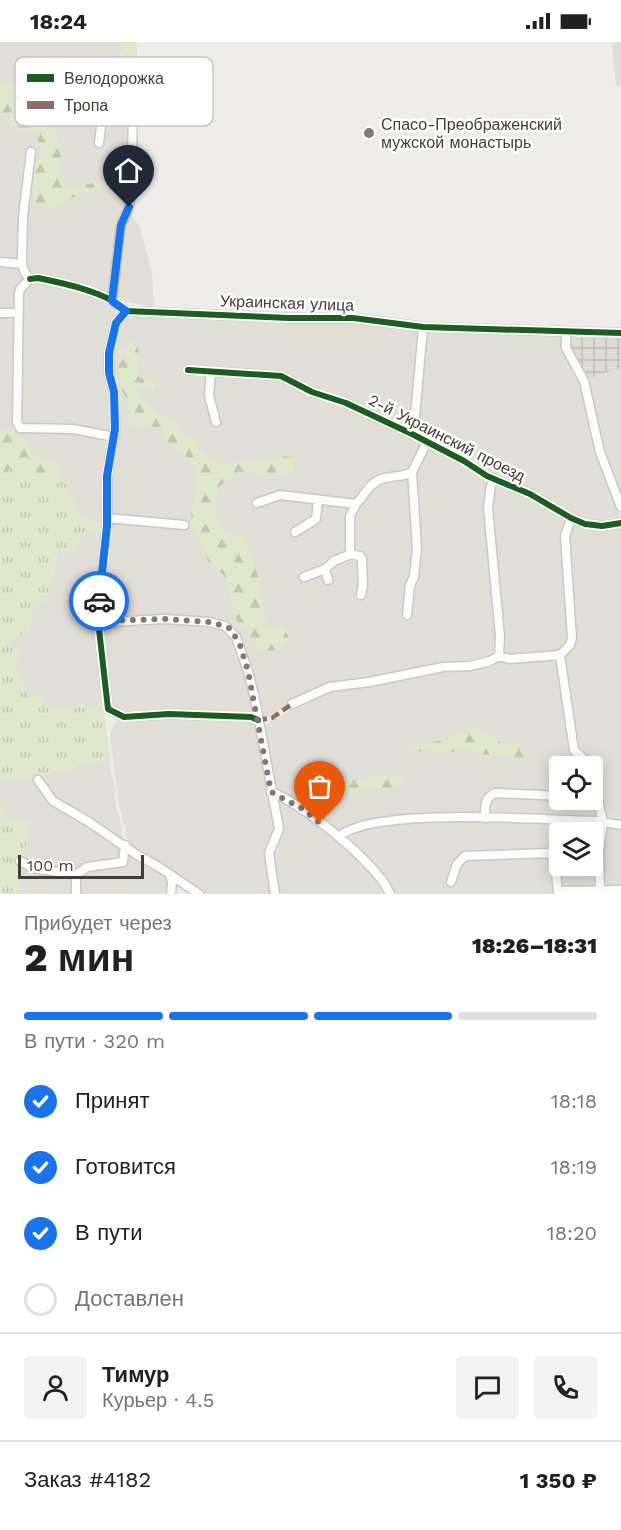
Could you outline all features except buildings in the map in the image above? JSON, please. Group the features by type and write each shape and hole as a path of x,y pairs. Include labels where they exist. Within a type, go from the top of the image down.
{"street":[{"path":"99,143 101,126"},
{"path":"112,301 121,225 129,207 133,126"},
{"path":"30,279 22,264 23,216 31,152"},
{"path":"0,262 22,264"},
{"path":"115,436 73,429 20,428 17,422 18,313 20,289 30,279 38,278 58,282 112,301 126,311 116,323 109,353 109,373 115,400 115,436 107,476 107,518 98,620 108,709 124,717 169,714 250,717 258,720"},
{"name":"Украинская улица","path":"126,311 289,318 352,318 423,327 621,333"},
{"path":"0,313 18,313"},
{"path":"412,434 423,327"},
{"path":"566,332 566,348 584,381 600,452 621,507"},
{"name":"2-й Украинский проезд","path":"188,370 281,376 312,392 346,403 412,434 494,480 530,494 571,518 585,524 602,526 621,522"},
{"path":"211,371 209,396 216,422"},
{"path":"407,615 417,549 412,472 427,442"},
{"path":"351,554 350,516 356,504 371,485 380,479 412,472"},
{"path":"494,480 491,485 488,508 500,636 499,656"},
{"path":"257,503 280,495 356,504"},
{"path":"295,532 316,519 318,500"},
{"path":"107,518 184,525"},
{"path":"292,704 330,687 369,682 443,667 470,666 499,656 509,659 560,656 570,645 572,638 565,536 571,518"},
{"path":"304,577 325,569 334,561 351,554 360,556 363,585 360,595"},
{"path":"325,569 328,580"},
{"path":"98,620 109,622 165,619 209,622 231,629 240,645 251,680 279,829 269,853 275,894"},
{"path":"560,656 574,750 580,756"},
{"path":"38,780 53,801 199,894"},
{"path":"271,792 301,808 339,837 375,872 390,894"},
{"path":"485,818 486,801 495,793 549,795"},
{"path":"339,837 344,832 390,820 429,817 599,822"},
{"path":"603,823 621,825"},
{"path":"20,861 33,868 76,875 87,867 123,862 125,845"},
{"path":"451,882 457,864 465,856 549,853 555,861 559,892 621,890"},
{"path":"76,875 76,894"},
{"path":"170,875 171,894"},
{"path":"600,876 600,892"}],"shaded area":[{"path":"0,42 119,42 120,57 15,57 15,126 130,126 129,191 109,294 38,274 27,276 14,305 9,309 0,310"},
{"path":"612,42 621,42 621,86 616,86"},
{"path":"130,214 140,227 152,273 154,307 120,301 115,294 125,225"},
{"path":"38,281 91,294 116,310 110,339 112,428 110,433 22,424 20,421 22,290"},
{"path":"137,316 352,323 417,330 420,336 412,427 406,429 312,389 282,373 220,369 279,379 346,404 482,476 486,483 498,636 496,650 489,657 442,665 296,699 266,718 260,717 243,641 234,625 210,618 134,616 110,619 104,617 102,612 111,516 110,478 119,436 118,401 111,373 113,353 118,328 124,320"},
{"path":"0,318 14,319 16,428 19,433 47,431 86,433 104,440 107,446 101,475 102,522 96,523 81,517 55,463 33,455 19,434 0,430"},
{"path":"426,330 485,334 516,333 564,338 582,381 598,454 621,518 601,522 586,521 417,434"},
{"path":"571,337 621,337 621,368 587,379 581,364 571,353 569,340"},
{"path":"621,368 621,500 605,453 587,379"},
{"path":"500,486 529,496 564,517 566,521 568,642 558,652 510,657 504,654 502,649 490,508 495,488"},
{"path":"574,523 621,527 621,823 606,820 603,808 603,756 583,756 576,749 565,661 565,656 574,649 575,644 567,535 570,526"},
{"path":"102,533 94,622 103,704 88,708 84,704 49,710 37,695 29,698 8,647 10,640 29,631 33,609 53,576 58,551 81,535"},
{"path":"165,622 210,626 225,630 230,635 238,650 252,700 253,712 250,714 124,713 112,709 103,628"},
{"path":"551,660 561,666 572,744 581,756 549,756 549,794 494,791 483,814 389,818 336,832 274,790 263,726 286,713 297,702 330,689 444,670 471,669 501,661"},
{"path":"170,717 251,722 255,726 276,828 265,850 272,894 202,894 129,844 119,805 111,731 117,721"},
{"path":"110,758 116,809 122,835 121,859 78,871 33,866 20,857 29,835 4,818 4,808 0,807 0,782 31,778 58,770 67,771"},
{"path":"496,795 549,798 549,810 598,810 600,818 489,816 488,802"},
{"path":"276,797 300,811 360,859 388,894 277,894 272,852 281,835 282,827"},
{"path":"390,821 549,824 549,876 598,876 598,887 556,894 392,894 348,843 344,835"},
{"path":"605,827 621,827 621,887 603,888"},
{"path":"128,854 155,868 169,879 169,894 79,894 79,878 85,872 119,867"},
{"path":"20,864 69,876 73,879 74,894 19,894 20,883 15,881"}],"green space":[{"path":"119,42 137,42 137,57 120,57"},
{"path":"0,82 15,86 15,126 53,126 60,146 60,175 65,188 128,177 127,184 118,188 83,193 52,208 36,204 33,198 34,164 42,156 36,133 12,129 0,111"},
{"path":"138,340 139,378 151,380 160,390 139,389 140,398 159,413 174,419 180,432 195,439 198,447 209,458 222,464 262,458 276,459 282,456 293,457 295,468 292,474 255,476 251,471 237,472 220,486 216,505 219,525 229,534 243,537 249,551 258,578 268,627 283,627 290,640 280,648 260,651 254,640 237,622 224,575 209,563 190,524 197,479 195,468 183,452 163,442 162,427 129,426 128,403 120,385 118,370 120,347"},
{"path":"0,430 19,434 33,455 55,463 46,474 29,472 21,457 7,472 0,469"},
{"path":"21,456 46,474 55,463 81,517 96,523 102,522 102,533 81,535 78,551 58,551 47,600 33,609 29,631 10,640 8,646 20,649 16,666 29,698 37,695 49,710 84,704 88,708 103,704 110,758 67,771 58,770 31,778 0,782 0,469 7,472"},
{"path":"477,725 480,733 493,735 501,743 515,745 527,753 524,760 465,750 441,754 427,749 407,755 404,753 410,745 447,740 461,729 467,733"},
{"path":"399,772 405,777 399,785 388,789 368,788 352,794 331,793 324,784 341,778 356,780 380,775 397,776"},
{"path":"0,807 4,808 4,818 29,821 29,835 15,880 20,883 19,894 0,894"}],"marked path":[{"path":"258,720 272,718 292,704"}],"cycle path":[{"path":"30,279 38,278 84,289 118,304 126,311 289,318 353,318 423,327 621,333"},
{"path":"126,311 116,323 109,353 109,373 114,391 115,429 107,476 107,526 98,620 108,709 124,717 169,714 251,717 258,720"},
{"path":"188,370 281,376 312,392 346,403 412,434 464,461 487,476 530,494 571,518 585,524 602,526 621,523"}],"way so far":[{"path":"99,601 98,620 102,621 165,619 209,622 231,629 240,645 255,699 271,792 301,808 320,823"}],"place":[{"name":"Спасо-Преображенский мужской монастырь","path":"369,133"}],"route":[{"path":"99,601 107,526 107,476 115,436 115,400 109,373 109,353 116,323 126,311 112,301 121,225 129,207"}]}
